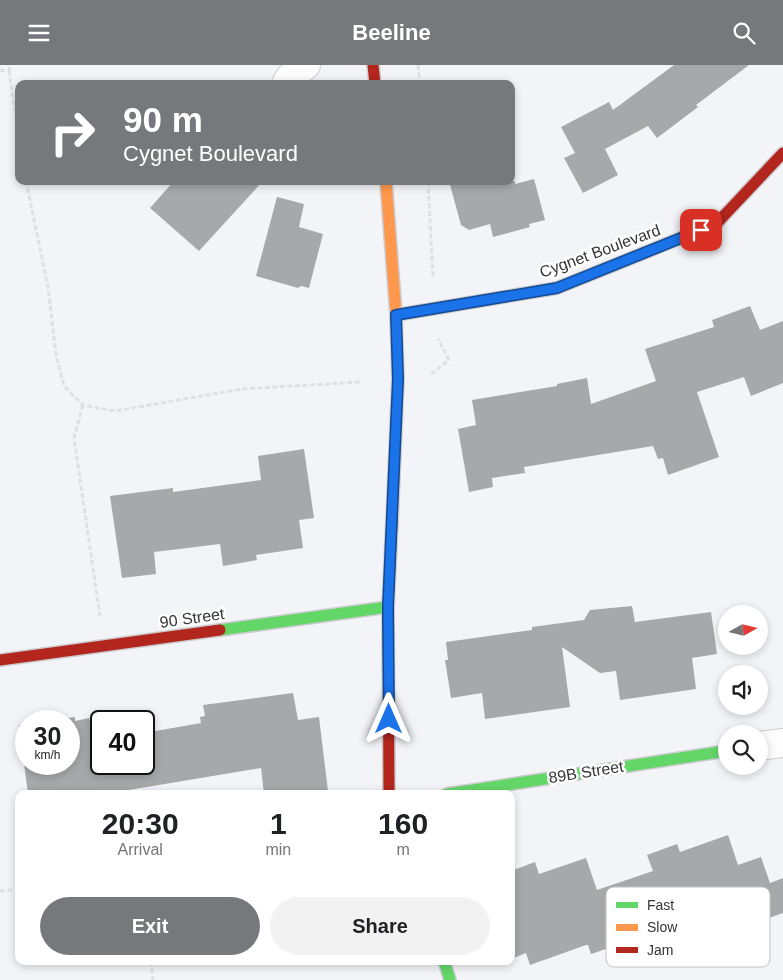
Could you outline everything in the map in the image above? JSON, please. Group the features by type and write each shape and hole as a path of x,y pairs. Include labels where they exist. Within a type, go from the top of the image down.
{"street":[{"path":"288,80 306,65"},
{"path":"373,65 375,80"},
{"name":"Cygnet Boulevard","path":"396,315 557,288 717,223 783,153"},
{"path":"386,185 396,315 398,379 388,607 389,790"},
{"name":"90 Street","path":"0,660 388,607"},
{"path":"768,745 783,743"},
{"name":"89B Street","path":"473,790 718,752"},
{"path":"445,965 450,980"}],"path":[{"path":"10,65 9,72 15,110"},
{"path":"418,65 420,80"},
{"path":"0,70 9,72"},
{"path":"27,185 48,287 56,355 64,385 83,405 115,411 242,389 361,382"},
{"path":"83,405 74,438 104,646"},
{"path":"0,891 15,889"},
{"path":"151,965 153,980"}],"building":[{"path":"674,65 749,65 696,105 698,107 657,138 648,126 605,149 618,175 583,193 564,158 575,153 561,127 609,102 613,110"},
{"path":"534,179 545,220 529,224 530,227 493,237 490,224 469,230 461,225 450,185 515,184"},
{"path":"170,185 259,185 199,251 150,208"},
{"path":"277,197 304,204 299,227 323,234 309,288 301,286 298,288 256,276"},
{"path":"750,306 760,330 783,321 783,383 751,396 744,377 697,392 719,457 668,475 663,458 658,459 653,446 524,467 525,473 492,478 493,487 469,492 458,429 476,425 472,400 557,386 557,384 587,378 591,404 656,381 645,349 714,327 712,320"},
{"path":"304,449 314,518 299,520 303,548 256,555 257,560 223,566 220,544 154,552 156,574 122,578 110,496 173,488 173,492 261,480 258,456"},
{"path":"632,606 635,622 711,612 717,654 692,658 696,689 620,700 616,671 600,673 562,647 570,707 485,719 482,693 451,698 445,660 448,660 446,642 532,630 532,627 584,620 590,610"},
{"path":"293,693 298,720 319,717 328,790 264,790 261,768 129,790 27,790 26,775 80,775 80,720 89,718 90,721 90,775 155,775 155,731 201,723 200,717 205,716 203,705"},
{"path":"728,835 738,865 761,857 770,883 783,878 783,913 770,918 770,887 606,887 606,949 591,954 588,945 586,945 530,965 526,953 515,957 515,870 535,862 539,874 586,858 597,890 653,871 647,855 677,844 680,852"}],"traffic: fast":[{"path":"220,630 388,607"},
{"path":"473,790 718,752"},
{"path":"445,965 450,980"}],"traffic: slow":[{"path":"386,185 396,315 398,379 392,521"},
{"path":"396,315 557,288 644,253"}],"traffic: jam":[{"path":"373,65 375,80"},
{"path":"644,253 717,223 783,153"},
{"path":"389,790 388,607 392,521"},
{"path":"0,660 220,630"}],"route":[{"path":"389,719 388,607 398,379 396,315 557,288 701,230"}]}
